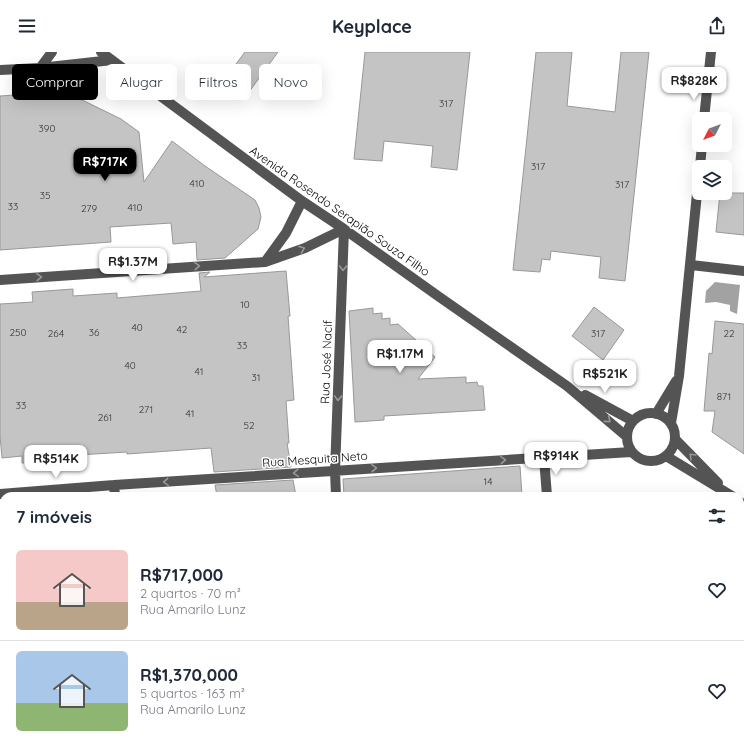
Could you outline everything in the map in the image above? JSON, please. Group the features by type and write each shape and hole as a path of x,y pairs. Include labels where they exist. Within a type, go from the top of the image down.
{"street":[{"path":"43,64 52,52"},
{"name":"Avenida Rosendo Serapião Souza Filho","path":"101,52 302,202 344,229 567,386 626,436"},
{"path":"705,112 711,52"},
{"path":"76,64 112,60"},
{"path":"0,70 12,69"},
{"path":"671,424 679,376 697,200"},
{"path":"264,262 286,233 302,202"},
{"path":"0,280 264,262 305,248 344,229"},
{"name":"Rua José Nacif","path":"336,492 335,471 344,229"},
{"path":"691,265 744,271"},
{"path":"656,414 679,376"},
{"name":"Avenida Rosendo Serapião Souza Filho","path":"567,386 633,421"},
{"path":"648,413 656,414 671,424 675,439 672,449 666,456 651,462 644,460 631,452 626,436 628,428 633,421 648,413"},
{"path":"675,439 728,492"},
{"name":"Rua Mesquita Neto","path":"25,492 631,452"},
{"path":"666,456 727,492"},
{"path":"544,458 547,492"},
{"path":"114,485 115,492"}],"shaded area":[{"path":"715,282 740,285 737,314 730,311 730,305 716,302 705,303 706,291"}],"building":[{"path":"245,52 278,52 269,64 259,64 259,78 251,89 251,64 236,64"},
{"path":"365,52 470,52 457,170 431,167 433,146 384,141 382,161 354,159"},
{"path":"536,52 572,52 567,106 615,112 621,52 649,52 625,281 599,278 601,257 551,251 550,260 542,259 540,272 513,270"},
{"path":"12,95 12,100 82,100 121,119 139,132 144,182 172,141 205,166 255,200 261,217 258,229 225,258 197,260 196,242 173,244 171,223 110,227 111,242 0,250 0,96"},
{"path":"732,193 744,193 744,235 716,232 719,200 732,200"},
{"path":"286,271 290,316 288,316 294,400 286,401 289,443 287,443 291,467 214,472 211,448 127,454 127,452 45,457 46,462 22,463 22,456 2,458 0,436 0,304 33,302 32,292 73,289 73,296 117,293 117,298 201,291 199,273 210,272 204,277"},
{"path":"594,307 624,330 603,360 572,336"},
{"path":"373,308 373,314 382,313 382,319 390,318 390,325 398,324 435,357 418,379 466,377 466,383 477,382 478,386 483,386 485,410 384,416 384,420 355,422 349,311"},
{"path":"715,321 744,324 744,454 712,432 715,411 704,411 709,353 712,354"},
{"path":"520,466 522,492 344,492 343,479"},
{"path":"293,480 295,492 216,492 215,485"}]}
